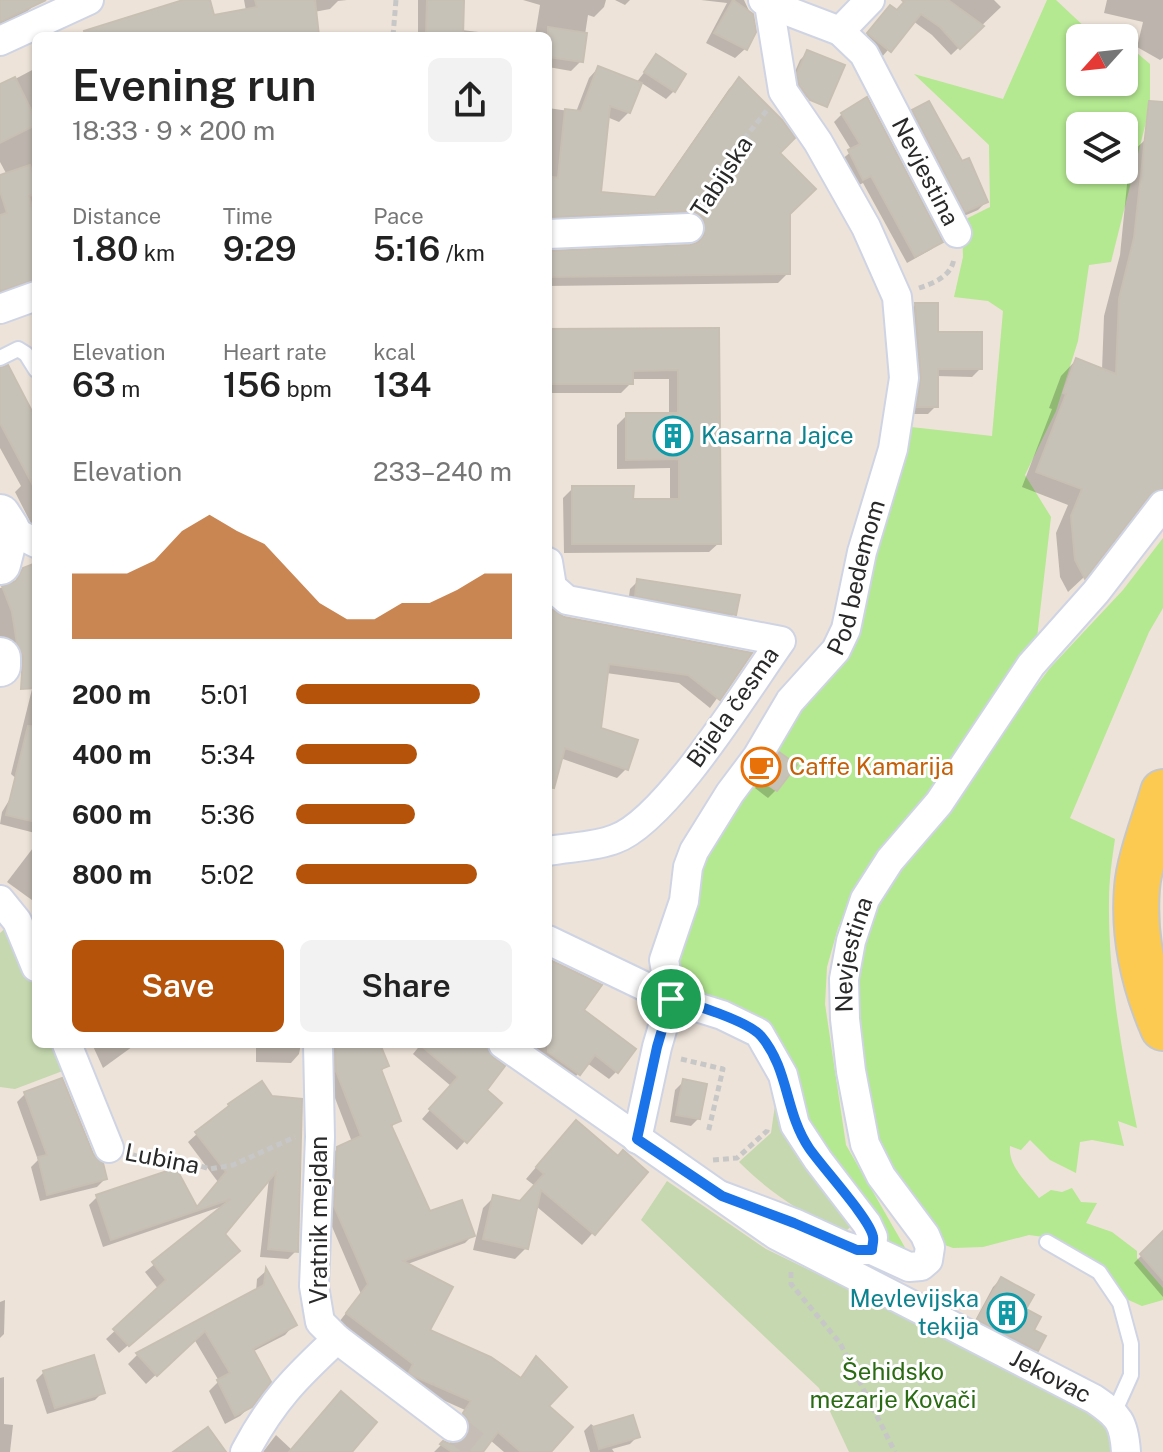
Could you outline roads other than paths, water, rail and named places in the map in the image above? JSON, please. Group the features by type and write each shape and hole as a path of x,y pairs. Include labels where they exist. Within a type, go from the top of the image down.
{"main road":[{"path":"1156,1012 1139,954 1137,887 1163,792"}],"street":[{"path":"0,41 89,0"},
{"path":"840,31 870,0"},
{"name":"Nevjestina","path":"766,2 840,31 864,54 957,233"},
{"name":"Pod bedemom","path":"637,1139 671,999 664,960 684,901 688,867 694,851 790,701 836,650 846,629 862,552 893,449 904,378 897,297 866,227 818,142 783,91 766,2"},
{"name":"Tabijska","path":"552,234 689,228"},
{"path":"0,309 32,297"},
{"name":"Nevjestina","path":"722,1196 857,1250 872,1250 909,1267 921,1266 928,1260 930,1247 916,1221 881,1176 865,1144 845,1019 844,979 851,941 865,899 890,860 939,803 1031,665 1096,592 1163,505"},
{"name":"Bijela česma","path":"552,587 567,600 781,641 675,790 639,825 615,839 552,850"},
{"path":"0,658 0,666"},
{"path":"0,900 17,921 32,957"},
{"path":"552,942 671,999 722,1015 759,1033 783,1075 795,1125 867,1224 873,1237 872,1250"},
{"path":"1156,1012 1163,947"},
{"name":"Lubina","path":"69,1048 109,1148"},
{"name":"Vratnik mejdan","path":"318,1048 320,1137 314,1286 320,1322 337,1339 453,1427"},
{"name":"Jekovac","path":"509,1048 776,1235 1094,1399 1114,1413 1125,1429 1126,1452"},
{"path":"245,1452 261,1421 287,1386 337,1339"}],"lane":[{"path":"0,358 18,349 32,364"},
{"path":"1047,1242 1099,1272 1120,1303 1131,1344 1131,1375 1114,1413"}],"tunnel":[{"path":"453,1427 484,1452"}],"place":[{"name":"Kasarna Jajce","path":"673,436"},
{"name":"Caffe Kamarija","path":"761,767"},
{"name":"Mevlevijska tekija","path":"1007,1313"}],"park label":[{"name":"Šehidsko mezarje Kovači","path":"893,1386"}]}
